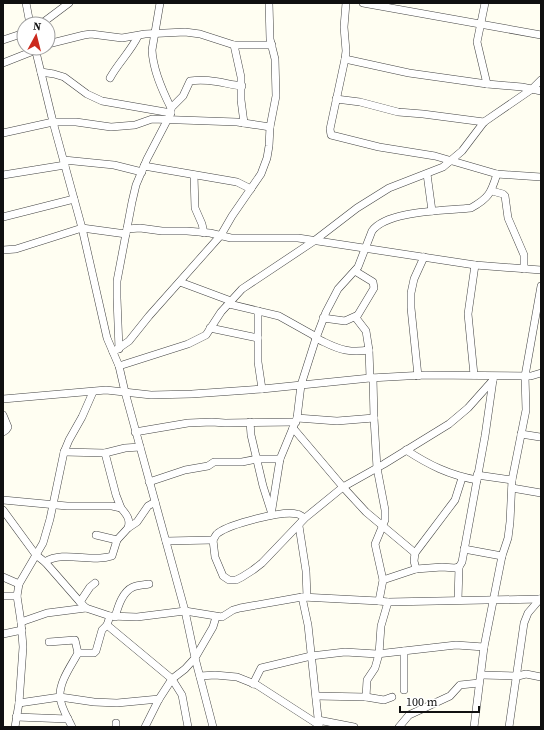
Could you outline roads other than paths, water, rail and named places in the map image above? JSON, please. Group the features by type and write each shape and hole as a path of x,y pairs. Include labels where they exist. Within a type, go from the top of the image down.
{"street":[{"path":"26,3 28,16"},
{"path":"52,16 69,3"},
{"path":"160,3 152,50 156,73 170,113"},
{"path":"116,350 129,341 149,316 221,235 232,216 261,174 267,158 270,126 276,96 275,59 270,39 269,3"},
{"path":"346,3 344,27 346,51 330,129 331,134 379,147 435,156 497,174 541,177"},
{"path":"363,3 541,35"},
{"path":"485,3 477,46 487,84"},
{"path":"56,42 84,34 122,38 155,33 185,32 200,34 234,45 272,45"},
{"path":"3,40 16,36"},
{"path":"110,78 116,66 134,45 138,36"},
{"path":"234,45 242,86 241,100 244,123"},
{"path":"3,63 20,56"},
{"path":"38,56 53,122 82,228 106,338 116,350"},
{"path":"345,59 409,73 487,84 522,86 541,91"},
{"path":"42,72 64,77 87,94 102,101 170,113 270,126"},
{"path":"119,366 188,344 206,334 214,320 242,289 314,241 321,234 357,208 389,188 443,167 462,151 484,122 532,89 541,80"},
{"path":"213,727 195,658 185,611 124,392 116,350 117,281 136,185 170,113 183,96 190,81 211,81 242,86"},
{"path":"336,99 360,102 398,112 484,122"},
{"path":"3,133 53,122 76,122 111,127 135,125 170,113"},
{"path":"3,175 65,162 114,165 194,175 236,182 251,189"},
{"path":"427,174 432,211"},
{"path":"272,514 280,459 295,423 301,385 323,318 338,289 358,267 374,227 402,215 471,208 485,198 492,190 497,174"},
{"path":"194,175 195,208 204,233"},
{"path":"492,190 505,196 508,218 524,255 524,269"},
{"path":"3,217 74,199"},
{"path":"3,250 16,249 82,228 127,231 140,228 162,231 187,231 221,235 231,238 298,238 475,265 541,270"},
{"path":"418,376 411,308 411,292 414,279 424,257"},
{"path":"474,376 468,314 475,265"},
{"path":"323,318 345,321 356,316 374,288 372,282 355,271"},
{"path":"180,282 230,302 279,316 336,348 348,351 369,350"},
{"path":"474,727 484,647 509,528 512,484 526,410 525,376 541,286"},
{"path":"258,311 258,362 262,389"},
{"path":"356,316 356,319 366,331 369,350 377,468 386,510 385,520 376,544 383,580 379,601"},
{"path":"210,328 258,338"},
{"path":"3,399 114,390 151,395 192,394 262,389 372,378 474,376 494,378 531,376 541,373"},
{"path":"305,518 298,514 292,513 272,514 239,523 219,532 213,540 215,557 223,576 229,580 236,580 253,570 299,526 305,518 343,487 449,424 468,408 494,378"},
{"path":"458,600 459,566 462,562 494,378"},
{"path":"15,727 19,703 23,647 17,596 19,584 43,543 64,452 93,392"},
{"path":"3,415 8,427 3,432"},
{"path":"135,432 188,423 295,423 374,418"},
{"path":"250,422 251,435 263,486 272,514"},
{"path":"295,423 343,487 366,512 415,553"},
{"path":"521,434 540,437 541,429"},
{"path":"64,452 104,453 125,448 140,447"},
{"path":"406,450 430,465 462,478 477,477 512,484 541,493"},
{"path":"104,453 116,495 121,508 128,518 128,528"},
{"path":"149,482 185,470 208,466 214,462 242,462 257,459 280,459"},
{"path":"416,570 414,561 415,553 455,500 462,478"},
{"path":"3,500 86,507 112,506 121,508"},
{"path":"45,562 52,559 67,557 106,558 112,556 117,540 128,528 137,522 148,506 155,502"},
{"path":"3,510 36,555 45,562 86,608 112,617 137,617 185,611 216,617 226,616 233,610 240,608 304,597 388,602 540,599"},
{"path":"299,526 306,571 304,597 318,724"},
{"path":"96,535 117,540"},
{"path":"166,541 213,540"},
{"path":"464,549 502,556"},
{"path":"383,580 416,570 442,567 455,568 459,566"},
{"path":"3,577 19,584"},
{"path":"80,602 90,587 95,583"},
{"path":"78,653 96,651 102,630 108,625 124,595 132,588 149,584"},
{"path":"3,596 17,596"},
{"path":"509,727 518,676 524,623 528,613 540,599"},
{"path":"366,697 367,680 375,668 379,654 381,626 388,602"},
{"path":"21,622 47,613 86,608"},
{"path":"145,727 159,699 172,680 185,670 195,658 216,617"},
{"path":"108,625 172,680 182,696 188,727"},
{"path":"3,634 22,630"},
{"path":"49,642 74,640 78,653 66,673 60,697 72,727"},
{"path":"253,684 261,668 311,656 345,652 379,654 456,645 484,647"},
{"path":"404,651 404,690"},
{"path":"200,676 215,674 237,677 253,684 318,724 354,727"},
{"path":"481,675 518,676 526,674 541,677"},
{"path":"399,727 409,714 450,696 460,685 479,683"},
{"path":"316,696 366,697 384,700 392,697"},
{"path":"19,703 60,697 94,702 117,703 159,699"},
{"path":"16,717 68,719"}]}
